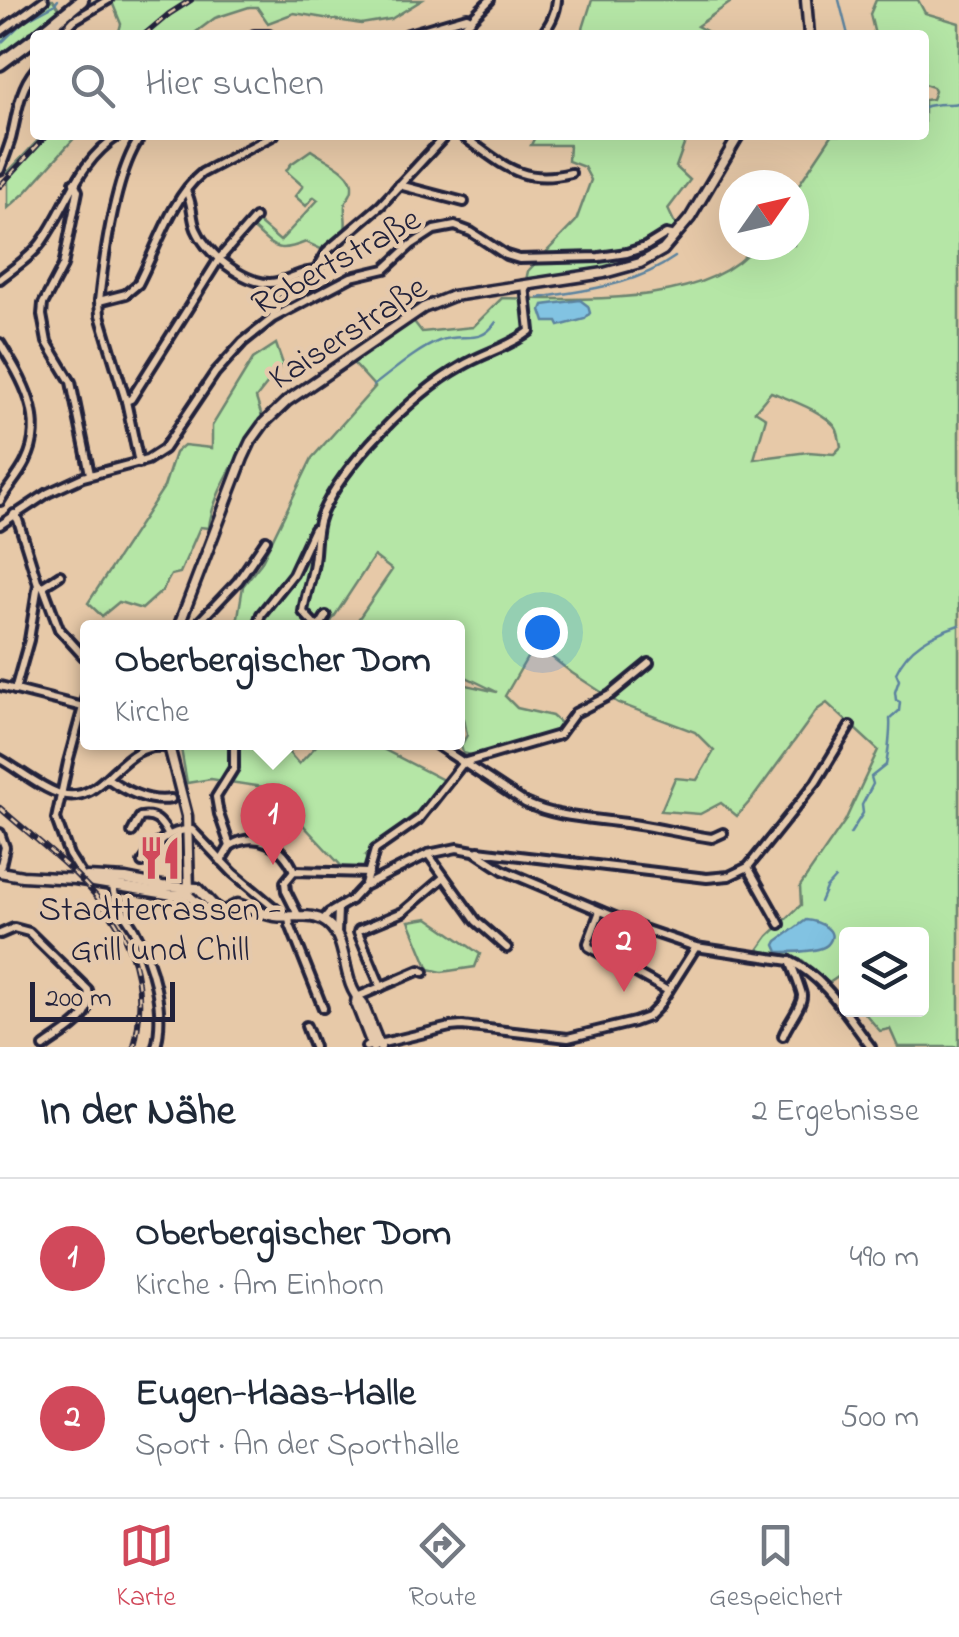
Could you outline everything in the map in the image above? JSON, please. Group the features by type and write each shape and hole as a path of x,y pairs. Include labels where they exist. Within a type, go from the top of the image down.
{"main road":[{"path":"46,30 82,0"},
{"path":"0,64 30,42"}],"street":[{"path":"0,32 44,0"},
{"path":"65,30 108,0"},
{"path":"461,30 490,0"},
{"path":"545,30 557,0"},
{"path":"806,0 809,30"},
{"path":"422,30 467,17 470,20"},
{"path":"0,170 30,76"},
{"path":"0,278 29,258 93,155 112,140"},
{"path":"138,140 116,201 99,301 139,463"},
{"path":"99,301 126,294 138,284 186,191 202,173 265,140"},
{"path":"273,318 274,308 302,291 328,250 381,205 441,140"},
{"path":"468,140 515,173 555,178 571,174"},
{"name":"Kaiserstraße","path":"181,620 243,458 251,441 276,410 422,308 453,296 626,268 663,250 690,218 736,140"},
{"path":"74,182 78,191 68,252 42,314 47,342 72,382 90,474"},
{"path":"400,185 464,202"},
{"path":"186,191 203,241 246,277 275,283 315,271"},
{"path":"126,401 131,399 220,259 255,218"},
{"name":"Robertstraße","path":"0,525 48,493 90,474 139,463 164,449 215,373 273,318 351,278 385,268 434,230 456,226 519,259 613,255 645,247 666,234 676,236"},
{"path":"260,620 293,574 343,478 384,429 461,366 530,331 525,285"},
{"path":"0,344 26,386 34,429 26,462 0,500"},
{"path":"14,514 60,629 80,652"},
{"path":"310,620 303,612 315,563 320,518"},
{"path":"200,620 238,581 266,540"},
{"path":"40,585 60,575"},
{"path":"15,690 30,640 40,585"},
{"path":"324,620 326,616"},
{"path":"364,886 374,850 418,820 463,763 560,735 575,713 610,695 650,663"},
{"path":"0,686 80,706"},
{"path":"79,878 56,820 80,718"},
{"path":"323,920 364,886 428,854 457,848 707,878 729,876 748,866 816,782 850,726"},
{"path":"0,759 60,794 78,795 99,786 118,764 145,750"},
{"path":"170,750 188,829 189,890"},
{"path":"230,846 216,797 234,768 234,750"},
{"path":"444,750 541,810 712,838 723,832"},
{"path":"106,778 145,797 171,799"},
{"path":"132,832 140,817 148,816 160,821 168,834"},
{"path":"142,863 168,834 192,830 241,882 291,917"},
{"path":"0,833 5,847 0,870 22,876 197,888 221,911 238,904 267,915 323,920 337,936"},
{"path":"221,862 230,846 242,839 273,843 294,871"},
{"path":"474,851 503,870 646,930 696,947 790,961 818,979 871,1047"},
{"path":"428,854 476,921 508,948"},
{"path":"748,866 780,924"},
{"path":"294,871 368,873"},
{"path":"294,871 285,882 290,925 323,1008"},
{"path":"381,987 359,930 403,912 444,877"},
{"path":"114,882 115,898 146,956 160,1031 156,1047"},
{"path":"338,908 337,936 345,968 362,1002 374,1046 462,1026 568,1038 648,1017 696,947"},
{"path":"600,911 589,947 668,991"},
{"path":"0,934 14,928 29,932 88,990 88,1012 44,1047"},
{"path":"783,1036 802,999 790,961"},
{"path":"357,997 420,970 424,972"},
{"path":"306,1026 314,1047"}],"green space":[{"path":"50,0 61,11 36,30 30,30 30,35 0,58 0,31"},
{"path":"422,0 391,19 361,24 294,13 268,23 257,7 249,7 215,18 199,30 119,30 121,24 112,2"},
{"path":"592,0 734,0 697,26 705,30 583,30"},
{"path":"876,0 918,0 925,13 959,23 959,1047 898,1047 890,1029 880,1031 868,1017 929,1017 929,927 839,927 839,978 829,983 802,960 758,950 801,905 800,886 845,821 878,750 827,703 817,710 737,816 721,803 700,814 661,811 675,778 697,780 714,751 695,732 618,703 535,644 505,696 517,708 552,716 561,724 559,731 471,755 463,753 467,735 465,685 497,692 465,676 465,620 358,620 392,570 374,556 332,620 236,620 243,586 261,563 312,458 375,387 346,355 408,314 422,332 473,327 502,298 637,296 706,280 739,260 809,260 809,170 829,140 929,140 929,99 935,91 929,86 929,30 874,30 870,14","holes":["771,392 826,418 837,430 841,447 834,454 808,452 754,459 766,418 755,411"]},
{"path":"38,140 73,140 8,208 8,172"},
{"path":"534,140 687,140 676,167 690,180 668,209 677,228 676,237 640,263 525,285 528,271 576,221 591,180 584,167 568,161 569,145 531,145"},
{"path":"311,150 344,171 352,183 345,205 345,230 325,251 306,242 287,248 275,246 250,226 257,221 280,241 318,200 314,197 306,206 295,196 303,186 286,171"},
{"path":"276,344 283,364 256,398 263,420 222,486 209,528 200,527 180,573 171,575 162,591 142,609 119,602 102,616 88,603 164,487 175,453 184,445 212,448 212,426 253,359"},
{"path":"181,750 286,750 299,764 312,750 385,750 443,780 423,807 365,856 371,864 365,871 347,872 275,789 211,779 187,783"},
{"path":"428,918 480,954 475,967 442,972 429,969 409,921"}],"water":[{"path":"580,300 590,313 585,319 559,326 557,322 545,322 543,305"},
{"path":"806,920 830,931 827,945 810,951 778,952 777,941"}],"waterway":[{"path":"0,44 24,21 58,0"},
{"path":"83,8 96,0"},
{"path":"839,0 847,30"},
{"path":"929,106 959,103"},
{"path":"538,298 626,281 675,257"},
{"path":"373,386 430,345 448,338 483,334 496,322"},
{"path":"850,834 863,813 862,805 873,784 871,777 886,765 890,719 899,711 900,702 896,700 896,673 907,655 922,642 959,625"},
{"path":"820,902 835,878"}],"railway":[{"path":"150,30 191,0"},
{"path":"0,186 42,140"},
{"path":"0,808 84,882 124,937 136,969 139,1006 134,1047"}],"place":[{"name":"Stadtterrassen - Grill und Chill","path":"160,858"},
{"name":"Oberbergischer Dom","path":"273,865"},
{"name":"Eugen-Haas-Halle","path":"624,992"}]}
